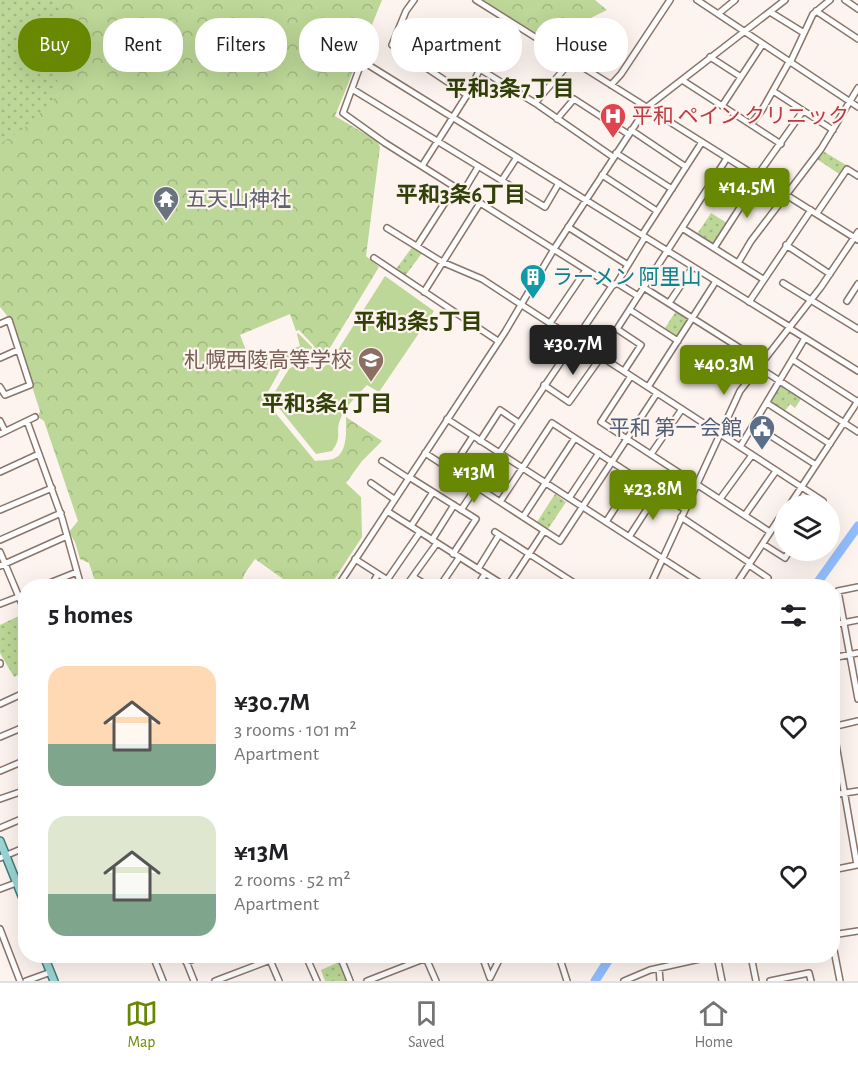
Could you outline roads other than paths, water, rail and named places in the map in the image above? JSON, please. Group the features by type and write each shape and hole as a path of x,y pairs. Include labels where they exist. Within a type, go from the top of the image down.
{"main road":[{"path":"0,841 3,856 18,888"},
{"path":"48,963 54,981"}],"street":[{"path":"403,18 414,0"},
{"path":"476,0 504,18"},
{"path":"611,85 628,64 670,0"},
{"path":"697,0 858,107"},
{"path":"718,14 735,0"},
{"path":"342,579 647,107 785,0"},
{"path":"751,124 790,63 813,14 830,0"},
{"path":"845,0 858,9"},
{"path":"816,11 858,39"},
{"path":"770,12 804,33"},
{"path":"722,106 762,45"},
{"path":"710,57 741,77"},
{"path":"638,296 586,270 343,113 362,62 858,371"},
{"path":"432,72 467,95"},
{"path":"422,166 467,95 478,72"},
{"path":"485,72 672,189"},
{"path":"535,103 562,72"},
{"path":"591,72 814,212 857,236 811,301 740,391 653,579"},
{"path":"682,80 781,144"},
{"path":"738,262 833,130 858,88"},
{"path":"352,89 545,207 559,183"},
{"path":"773,91 833,130"},
{"path":"557,119 574,99 686,167"},
{"path":"714,248 758,177 804,111"},
{"path":"461,510 574,339 628,265 657,211 702,142"},
{"path":"502,180 517,157"},
{"path":"624,371 641,345 617,329 727,158"},
{"path":"463,192 478,167"},
{"path":"748,302 786,245 847,169 858,176"},
{"path":"602,175 657,211"},
{"path":"417,246 455,187"},
{"path":"424,292 480,203"},
{"path":"568,227 628,265"},
{"path":"387,228 442,262 482,279 814,495"},
{"path":"682,228 763,279"},
{"path":"786,245 831,274"},
{"path":"374,258 498,341"},
{"path":"669,303 693,267"},
{"path":"550,323 586,270"},
{"path":"648,387 716,281"},
{"path":"783,283 858,329"},
{"path":"847,301 856,291 858,284"},
{"path":"644,287 858,432"},
{"path":"630,310 678,341"},
{"path":"0,324 9,320 30,385 5,395 0,387"},
{"path":"740,447 806,338"},
{"path":"0,358 18,350"},
{"path":"543,385 569,402 601,357"},
{"path":"793,360 858,401 796,495"},
{"path":"631,376 601,422 770,532"},
{"path":"425,453 560,541 657,393"},
{"path":"766,403 830,444"},
{"path":"651,454 682,409"},
{"path":"480,441 500,410 519,423"},
{"path":"0,421 2,432 35,417"},
{"path":"447,419 629,537 689,579"},
{"path":"27,421 61,513 79,579"},
{"path":"500,501 552,423 684,509"},
{"path":"754,425 816,465"},
{"path":"451,470 473,436"},
{"path":"523,517 575,438"},
{"path":"568,498 599,453"},
{"path":"0,472 39,454"},
{"path":"720,499 752,455"},
{"path":"382,461 476,519 453,554"},
{"path":"745,515 776,471"},
{"path":"606,522 635,477"},
{"path":"371,483 394,499"},
{"path":"0,510 52,488"},
{"path":"411,526 433,492"},
{"path":"629,537 658,492"},
{"path":"416,579 413,577 454,505"},
{"path":"387,511 492,579"},
{"path":"0,540 61,513"},
{"path":"681,517 767,579"},
{"path":"739,579 774,526"},
{"path":"508,579 529,554 544,531"},
{"path":"355,559 387,579 420,532"},
{"path":"478,569 497,533 568,579"},
{"path":"2,565 67,536"},
{"path":"763,544 774,551"},
{"path":"0,552 2,565 18,595"},
{"path":"445,579 459,558"},
{"path":"60,579 77,572"},
{"path":"375,579 378,574"},
{"path":"482,579 485,574"},
{"path":"840,591 858,587"},
{"path":"0,604 18,597"},
{"path":"840,602 858,699"},
{"path":"840,624 858,620"},
{"path":"840,656 858,653"},
{"path":"0,704 18,696"},
{"path":"840,725 858,721"},
{"path":"0,737 18,729"},
{"path":"0,771 18,763"},
{"path":"840,766 857,865 840,868"},
{"path":"840,794 858,791"},
{"path":"0,799 18,793"},
{"path":"0,828 18,820"},
{"path":"3,856 18,850"},
{"path":"0,889 16,883"},
{"path":"0,929 20,981"},
{"path":"840,936 858,931"},
{"path":"156,963 163,981"},
{"path":"187,963 194,981"},
{"path":"215,981 260,963"},
{"path":"276,963 279,981"},
{"path":"309,963 317,981"},
{"path":"343,963 350,981"},
{"path":"367,981 411,963"},
{"path":"428,963 436,981"},
{"path":"485,963 490,978 498,963"},
{"path":"561,963 567,981"},
{"path":"624,981 639,973 672,963"},
{"path":"717,963 722,981"},
{"path":"752,963 756,981"},
{"path":"838,963 840,981"},
{"path":"659,968 660,981"},
{"path":"26,981 51,972"},
{"path":"639,973 639,981"},
{"path":"770,981 809,973 811,981"}],"waterway":[{"path":"820,579 858,526"},
{"path":"595,981 607,963"}],"place":[{"name":"平和 ペイン クリニック","path":"613,139"},
{"name":"五天山神社","path":"166,222"},
{"name":"ラーメン 阿里山","path":"533,300"},
{"name":"札幌西陵高等学校","path":"371,383"},
{"name":"平和 第一 会館","path":"762,451"}],"district":[{"name":"平和3条7丁目","path":"510,89"},
{"name":"平和3条6丁目","path":"461,195"},
{"name":"平和3条5丁目","path":"418,322"},
{"name":"平和3条4丁目","path":"327,404"}]}
